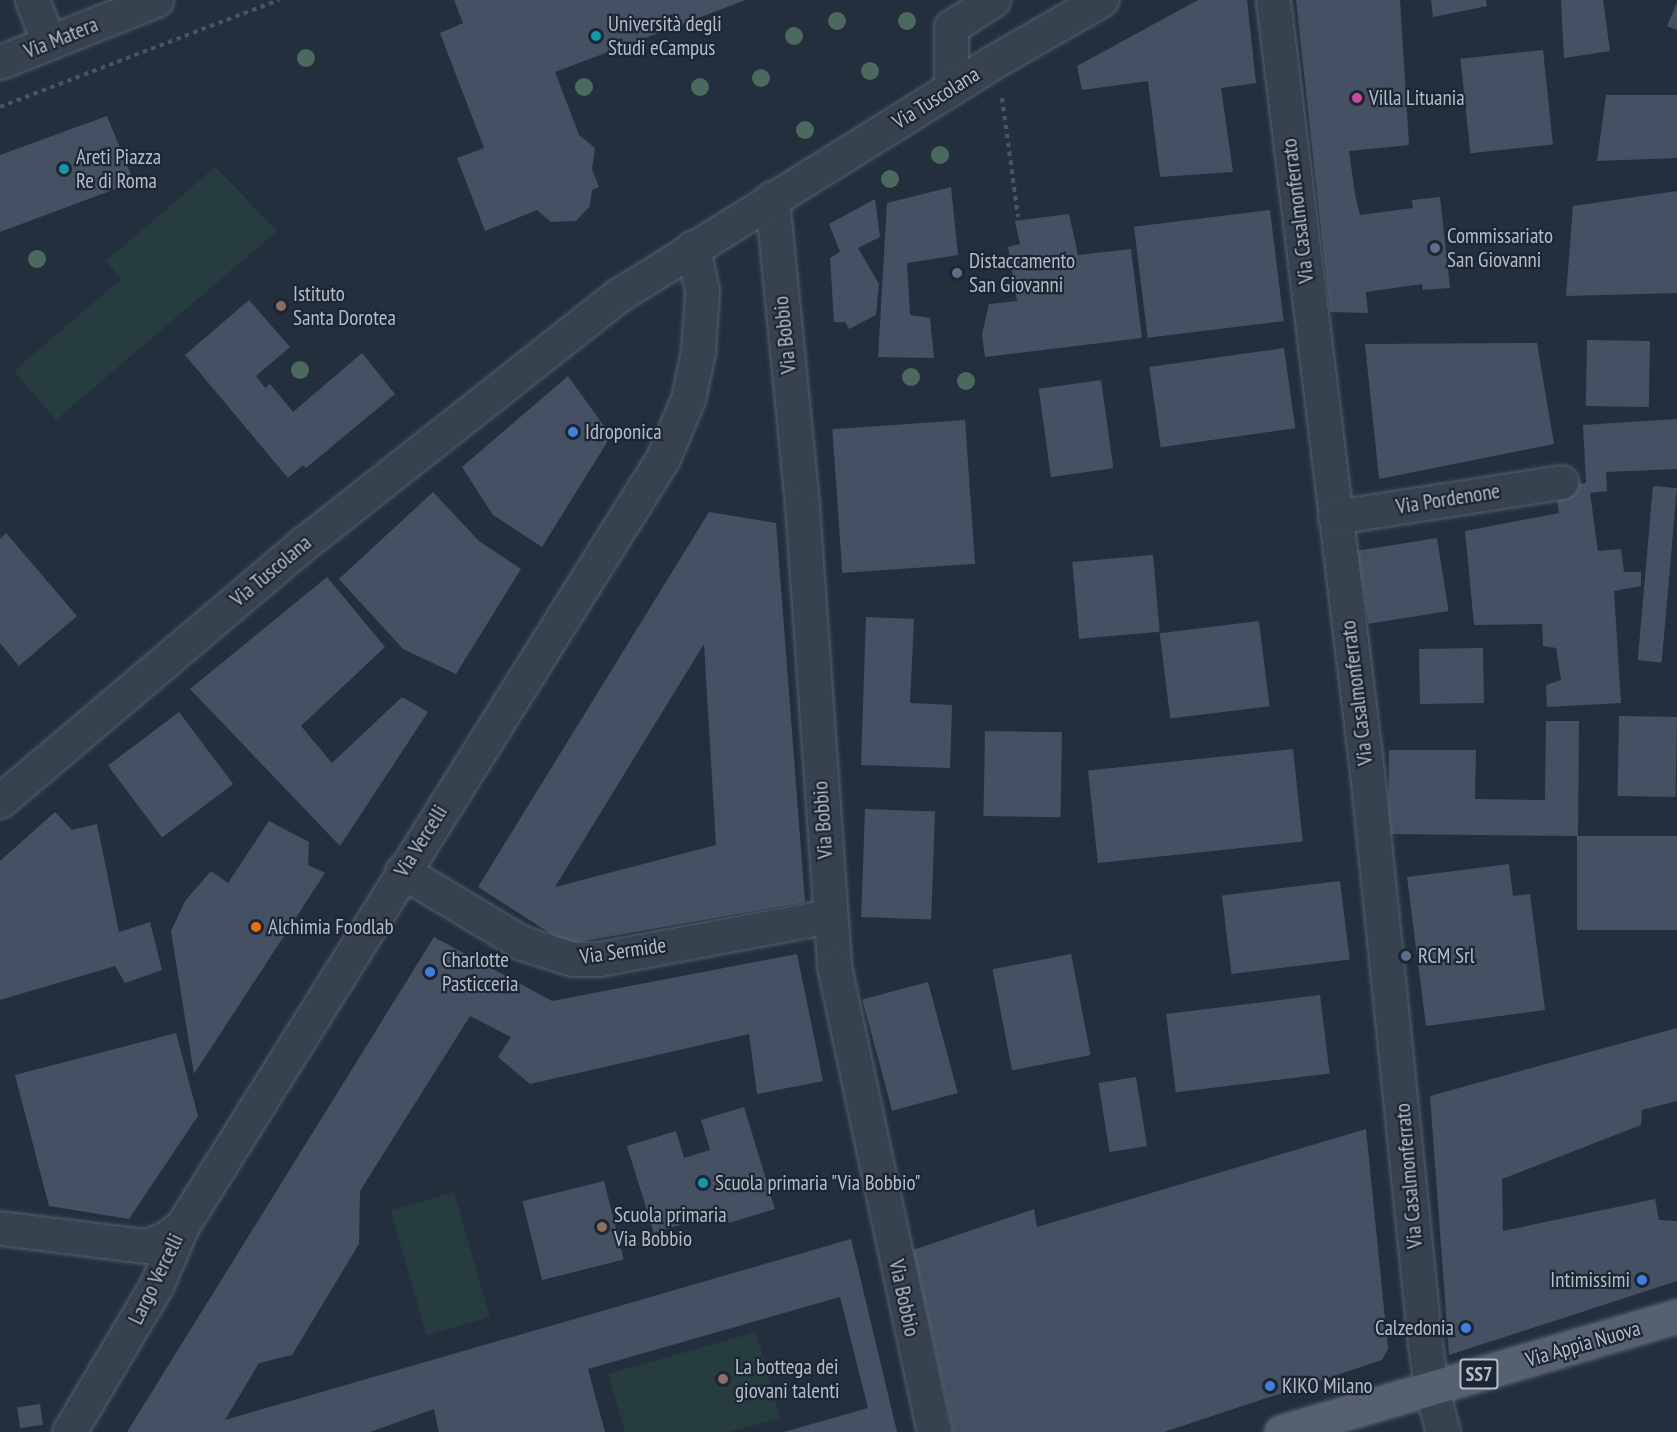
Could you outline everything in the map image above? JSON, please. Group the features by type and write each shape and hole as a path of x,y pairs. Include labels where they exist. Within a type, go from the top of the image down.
{"main road":[{"name":"Via Appia Nuova","path":"1281,1432 1677,1316"}],"street":[{"path":"32,0 49,43"},
{"name":"Via Matera","path":"0,62 156,0"},
{"path":"951,88 951,27 993,0"},
{"name":"Via Casalmonferrato","path":"1273,0 1368,784 1431,1388 1443,1432"},
{"name":"Via Tuscolana","path":"0,801 307,541 548,348 693,247 951,88 1098,1"},
{"name":"Via Bobbio","path":"772,198 802,505 829,916 840,999 934,1432"},
{"name":"Via Vercelli","path":"182,1226 402,871 663,458 688,399 698,351 702,291 693,247"},
{"name":"Via Pordenone","path":"1335,517 1561,482"},
{"name":"Via Sermide","path":"402,871 522,943 572,959 599,959 829,916"},
{"name":"Largo Vercelli","path":"0,1227 146,1246 182,1226"},
{"name":"Largo Vercelli","path":"69,1432 156,1286 182,1226"}],"path":[{"path":"0,107 279,0"},
{"path":"1002,94 1018,217"}],"green space":[{"path":"215,167 277,231 56,420 14,371 121,279 106,261"},
{"path":"454,1192 490,1317 426,1335 391,1210"},
{"path":"756,1332 780,1418 729,1432 625,1432 608,1374"}],"building":[{"path":"454,0 746,0 555,72 579,135 595,148 592,169 599,187 592,190 590,206 576,221 551,222 537,210 485,231 457,158 484,148 440,33 463,23"},
{"path":"1198,0 1247,0 1256,83 1221,88 1233,172 1160,177 1148,81 1082,90 1077,66"},
{"path":"1296,0 1400,0 1409,145 1349,151 1355,194 1360,215 1413,208 1412,200 1440,197 1450,288 1423,290 1422,284 1366,292 1368,313 1330,312"},
{"path":"1431,0 1486,0 1487,6 1433,17"},
{"path":"1561,0 1603,0 1610,51 1564,58"},
{"path":"1677,2 1677,30 1667,26"},
{"path":"1543,50 1553,144 1470,153 1460,59"},
{"path":"1606,95 1677,95 1677,158 1597,161"},
{"name":"Areti Piazza Re di Roma","path":"107,116 134,182 0,232 0,155"},
{"path":"951,187 958,255 907,263 910,315 930,318 934,358 878,357 887,203"},
{"path":"1677,191 1677,293 1566,296 1573,206"},
{"path":"875,199 880,237 858,248 879,284 876,315 849,329 845,322 834,322 830,258 840,252 829,224"},
{"path":"1270,210 1284,321 1148,338 1134,227"},
{"path":"1069,214 1078,255 1131,249 1142,338 985,357 982,334 989,304 1017,301 1008,247 1020,244 1015,221"},
{"path":"249,300 290,347 256,376 265,388 270,384 293,412 362,353 395,394 306,468 303,465 288,478 185,355"},
{"path":"1587,340 1650,341 1649,407 1586,406"},
{"path":"1537,343 1554,444 1379,479 1365,344"},
{"path":"1284,348 1295,428 1161,447 1149,367"},
{"path":"568,376 611,436 542,547 493,515 462,467"},
{"path":"1101,380 1113,468 1051,477 1039,389"},
{"path":"1677,419 1677,469 1606,472 1607,491 1590,493 1598,551 1621,549 1624,572 1641,572 1641,586 1614,591 1621,703 1547,707 1546,685 1561,680 1556,648 1543,646 1542,624 1474,625 1465,531 1559,513 1555,486 1586,483 1583,425"},
{"path":"965,420 975,564 842,573 832,429"},
{"path":"1653,486 1677,488 1662,662 1638,660"},
{"path":"433,492 479,541 521,569 456,674 403,649 339,579"},
{"path":"709,512 776,523 805,902 567,944 478,887","holes":["704,644 716,845 555,887"]},
{"path":"6,533 77,616 19,666 0,643 0,539"},
{"path":"1437,538 1449,611 1369,624 1357,551"},
{"path":"1153,555 1160,632 1079,639 1072,562"},
{"path":"327,577 385,647 301,726 332,763 402,697 428,712 340,846 190,689"},
{"path":"866,617 914,619 910,703 952,705 950,768 861,765"},
{"path":"1259,621 1269,706 1170,719 1160,633"},
{"path":"1483,648 1484,703 1420,704 1419,649"},
{"path":"179,712 233,784 162,837 108,766"},
{"path":"1619,716 1677,717 1676,797 1618,796"},
{"path":"1546,721 1579,721 1578,836 1388,834 1389,750 1476,750 1475,799 1545,800"},
{"path":"985,731 1062,732 1061,817 984,816"},
{"path":"1293,749 1303,841 1098,863 1088,771"},
{"path":"865,809 935,811 931,919 861,917"},
{"path":"55,812 72,830 97,824 119,932 150,922 162,970 125,983 115,966 0,1000 0,861"},
{"path":"269,821 309,842 308,865 325,873 194,1074 171,931 185,901 211,871 228,883"},
{"path":"1577,836 1677,836 1677,930 1577,930"},
{"path":"1509,864 1513,896 1530,894 1545,1010 1426,1026 1407,877"},
{"path":"1340,881 1350,959 1232,974 1222,896"},
{"path":"434,937 552,1001 797,954 823,1081 757,1094 749,1034 530,1084 498,1057 511,1037 470,1016 360,1191 359,1244 292,1355 259,1363 225,1420 851,1239 897,1432 784,1432 868,1408 840,1297 588,1369 605,1432 439,1432 434,1409 370,1432 127,1432"},
{"path":"1071,954 1091,1055 1012,1070 992,969"},
{"path":"928,982 958,1093 892,1111 862,1000"},
{"path":"1320,995 1330,1073 1176,1092 1166,1014"},
{"path":"1677,1028 1677,1101 1642,1110 1641,1125 1502,1179 1503,1231 1655,1199 1659,1220 1677,1221 1677,1281 1449,1355 1430,1096"},
{"path":"176,1033 198,1116 129,1219 49,1206 15,1075"},
{"path":"1136,1077 1147,1146 1109,1152 1098,1083"},
{"name":"Scuola primaria \"Via Bobbio\"","path":"744,1107 775,1209 729,1223 725,1211 654,1233 627,1146 676,1131 684,1158 710,1150 701,1120"},
{"path":"1366,1129 1388,1349 1382,1360 1164,1432 953,1432 913,1250 1034,1209 1037,1227"},
{"path":"604,1181 624,1260 542,1280 522,1201"},
{"path":"40,1404 43,1425 20,1428 17,1407"}],"place":[{"name":"Università degli Studi eCampus","path":"596,36"},
{"name":"Villa Lituania","path":"1357,98"},
{"name":"Areti Piazza Re di Roma","path":"64,169"},
{"name":"Commissariato San Giovanni","path":"1435,248"},
{"name":"Distaccamento San Giovanni","path":"957,273"},
{"name":"Istituto Santa Dorotea","path":"281,306"},
{"name":"Idroponica","path":"573,432"},
{"name":"Alchimia Foodlab","path":"256,927"},
{"name":"RCM Srl","path":"1406,956"},
{"name":"Charlotte Pasticceria","path":"430,972"},
{"name":"Scuola primaria \"Via Bobbio\"","path":"703,1183"},
{"name":"Scuola primaria Via Bobbio","path":"602,1227"},
{"name":"Intimissimi","path":"1642,1280"},
{"name":"Calzedonia","path":"1466,1328"},
{"name":"La bottega dei giovani talenti","path":"723,1379"},
{"name":"KIKO Milano","path":"1270,1386"}]}
